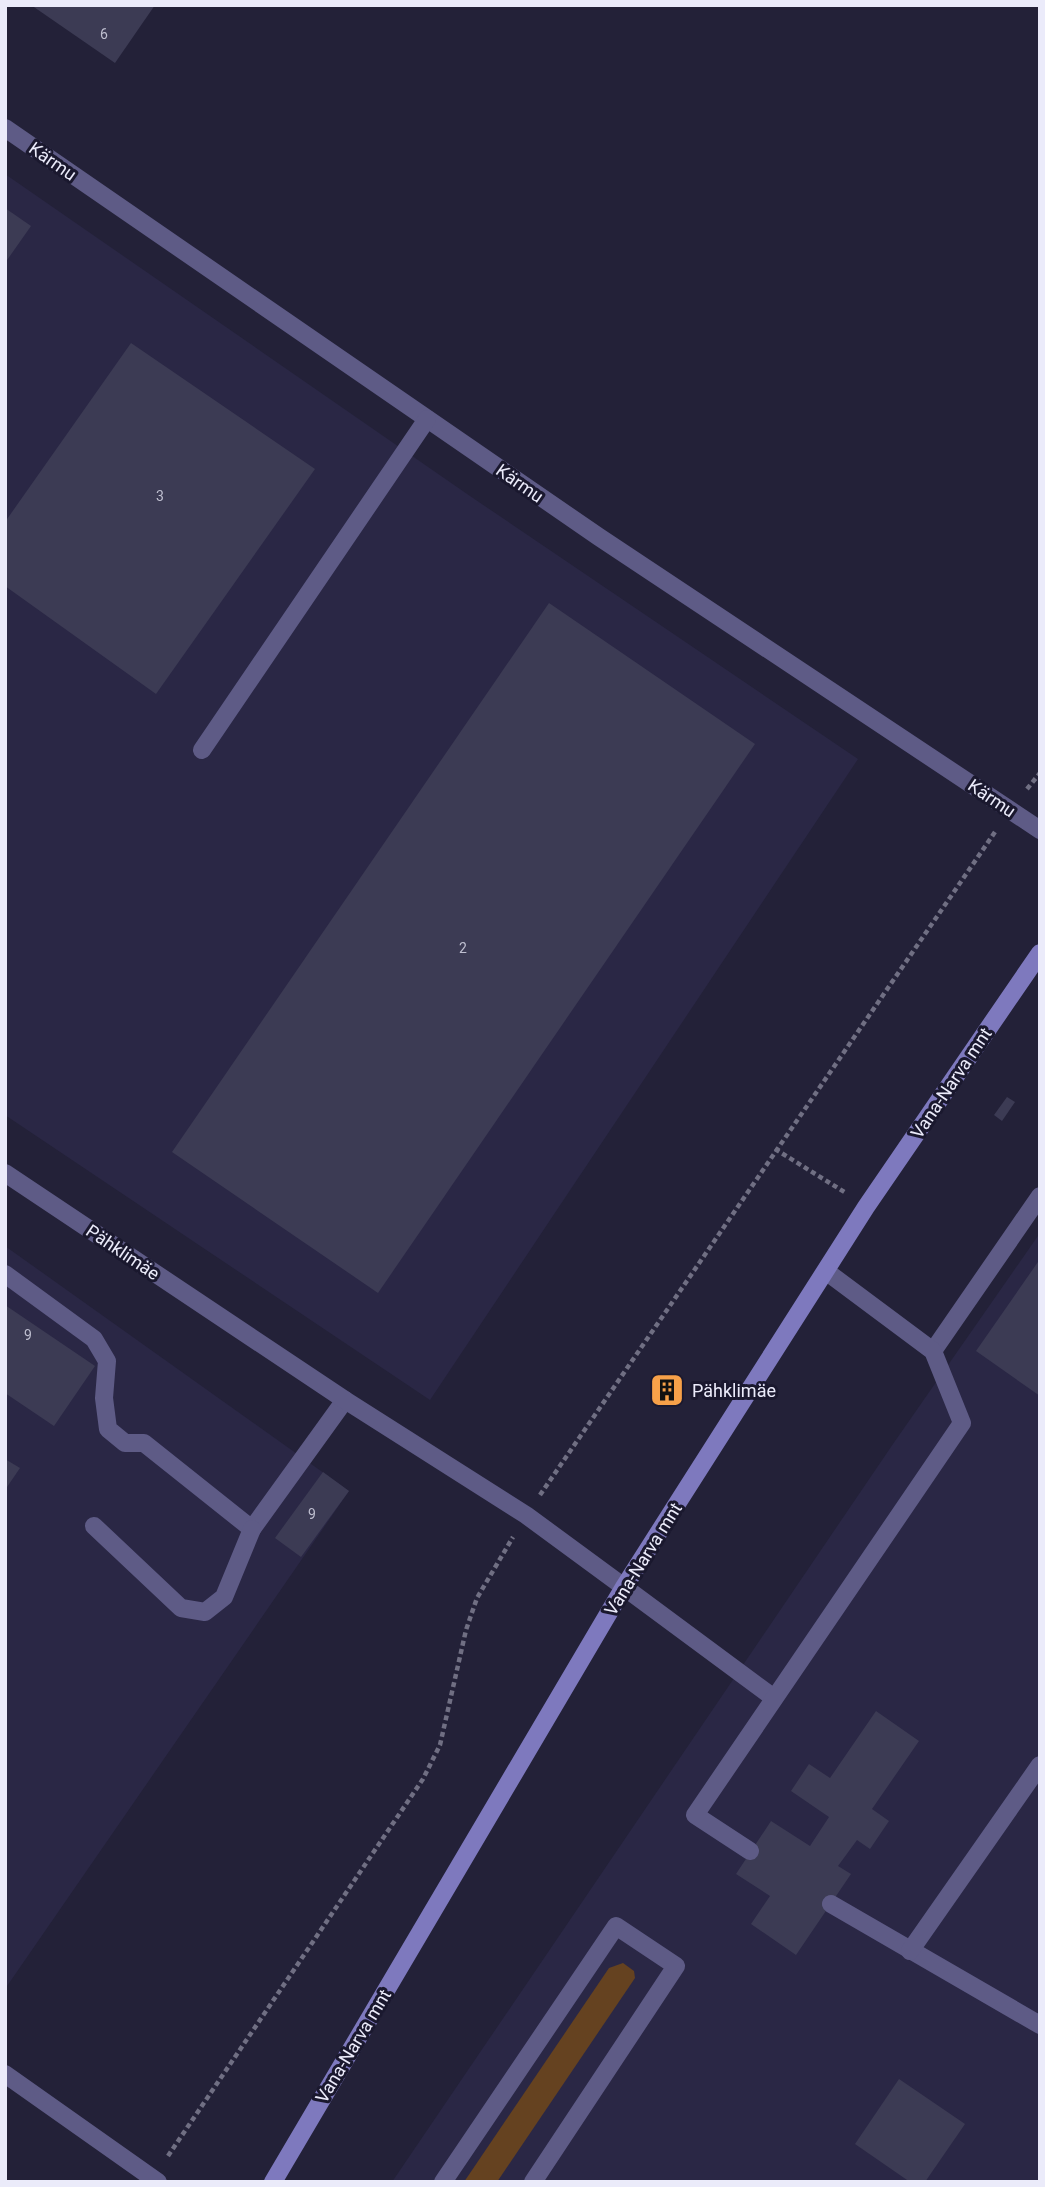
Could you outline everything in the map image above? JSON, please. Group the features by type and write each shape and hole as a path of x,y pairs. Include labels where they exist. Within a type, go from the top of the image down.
{"main road":[{"name":"Vana-Narva mnt","path":"273,2182 624,1587 866,1207 1040,953"}],"street":[{"name":"Kärmu","path":"5,128 598,537 1040,830"},
{"path":"202,750 427,419"},
{"name":"Pähklimäe","path":"5,1173 345,1400 526,1515 774,1698"},
{"path":"933,1351 1040,1196"},
{"path":"750,1851 695,1815 962,1423 933,1351 827,1272"},
{"path":"5,1274 94,1339 107,1361 104,1398 108,1429 125,1443 144,1443 252,1529"},
{"path":"94,1526 181,1608 205,1612 224,1597 252,1529 345,1400"},
{"path":"910,1951 1040,1765"},
{"path":"831,1904 1040,2025"},
{"path":"443,2182 617,1926 676,1966 533,2182"},
{"path":"7,2078 156,2180"}],"path":[{"path":"156,2180 423,1779 440,1745 466,1630 477,1598 526,1515 775,1149 1011,810 1040,773"},
{"path":"775,1149 846,1194"}],"shaded area":[{"path":"5,174 470,496 858,759 430,1400 5,1115"},
{"path":"1040,1233 1040,2182 392,2182 893,1444"},
{"path":"5,1246 349,1491 5,1989"},
{"path":"623,1963 634,1971 635,1978 497,2182 464,2182 609,1968"}],"building":[{"path":"31,5 155,5 115,63"},
{"path":"5,208 31,226 5,263"},
{"path":"131,343 315,469 156,694 5,586 5,522"},
{"path":"549,603 755,744 378,1293 172,1152"},
{"path":"1007,1097 1015,1102 1002,1121 994,1115"},
{"path":"1040,1259 1040,1396 976,1351"},
{"path":"5,1305 95,1366 54,1426 5,1393"},
{"name":"Pähklimäe","path":"668,1378 677,1383 666,1403 656,1397"},
{"path":"5,1459 20,1468 5,1490"},
{"path":"323,1472 349,1491 301,1557 275,1538"},
{"path":"876,1711 919,1741 872,1809 889,1821 870,1849 857,1840 838,1866 851,1874 796,1955 751,1924 770,1896 736,1874 771,1821 810,1846 829,1817 791,1791 809,1764 830,1778"},
{"path":"899,2079 965,2124 925,2182 910,2182 855,2144"}],"place":[{"name":"Pähklimäe","path":"667,1390"}]}
